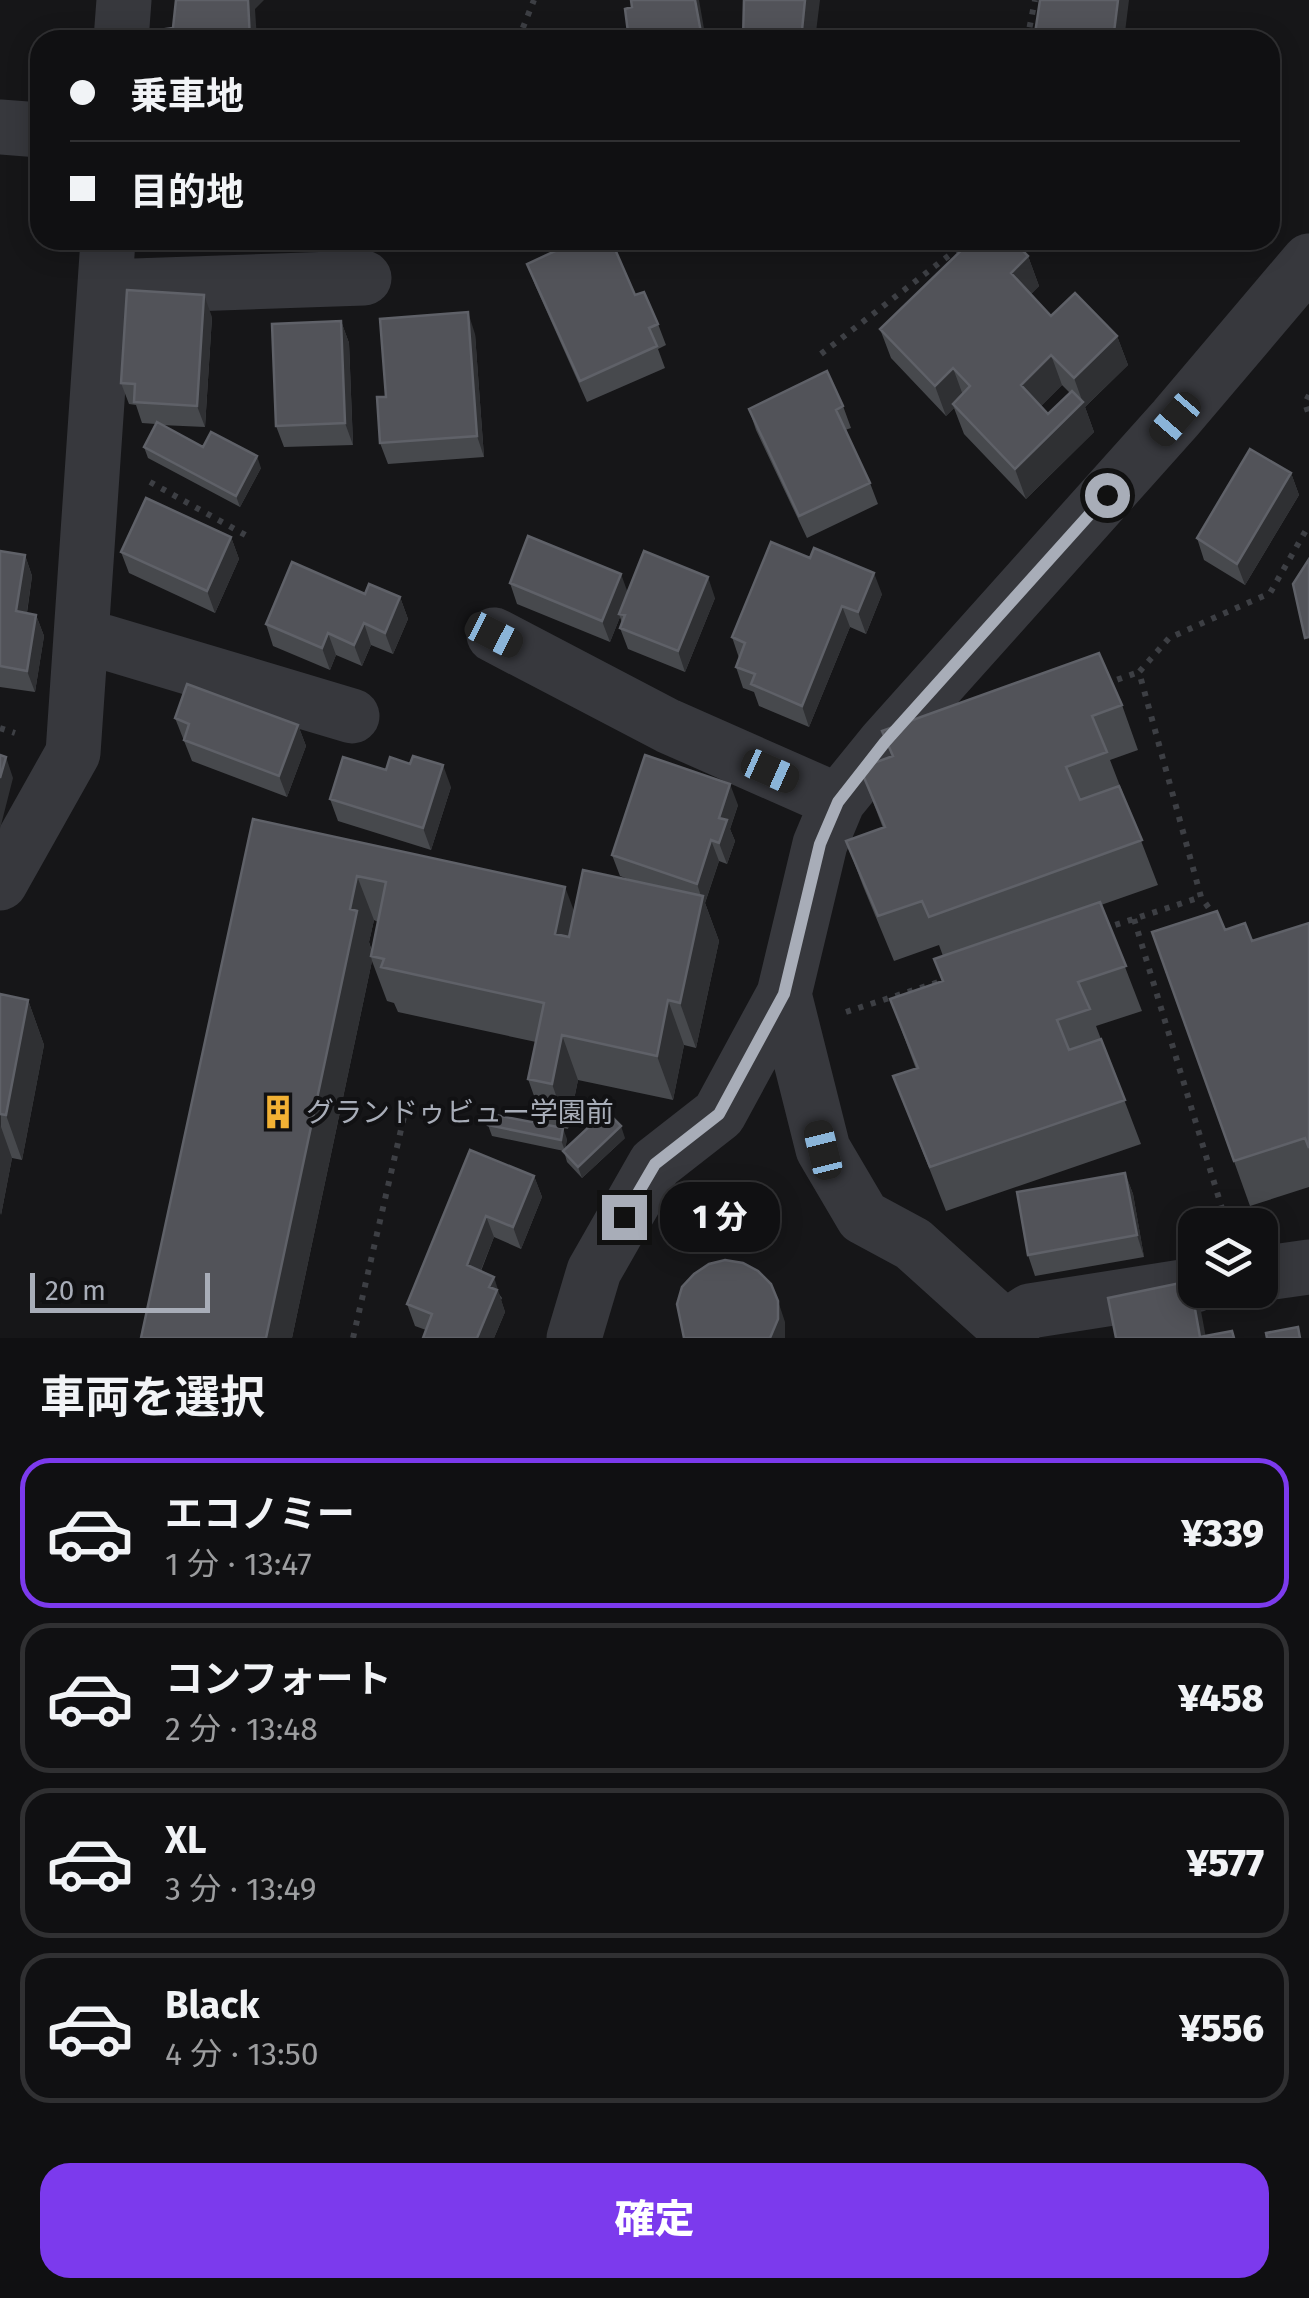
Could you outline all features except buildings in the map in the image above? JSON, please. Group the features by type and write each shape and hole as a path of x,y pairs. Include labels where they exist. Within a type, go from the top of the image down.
{"street":[{"path":"122,30 124,0"},
{"path":"0,127 30,129"},
{"path":"574,1338 594,1271 655,1164 719,1114 789,1012 820,844 838,802 885,742 1162,433 1309,261"},
{"path":"0,882 73,752 106,264 364,278"},
{"path":"81,635 352,716"},
{"path":"494,635 668,726 838,802"},
{"path":"789,1012 823,1150 863,1217 912,1244 1008,1332 1030,1311 1178,1288"},
{"path":"1278,1271 1309,1267"}],"path":[{"path":"522,30 534,0"},
{"path":"1029,30 1035,0"},
{"path":"821,354 956,250"},
{"path":"1309,396 1305,403 1309,415"},
{"path":"94,452 249,537"},
{"path":"1102,685 1139,672 1169,638 1270,593 1309,525"},
{"path":"1139,672 1202,896 1218,922"},
{"path":"1096,931 1202,896"},
{"path":"1134,919 1223,1208"},
{"path":"789,1012 964,974"},
{"path":"353,1338 406,1108"}],"place":[{"name":"グランドゥビュー学園前","path":"278,1112"}],"route":[{"path":"624,1217 655,1164 719,1114 784,994 820,844 838,802 885,742 1107,495"}]}
